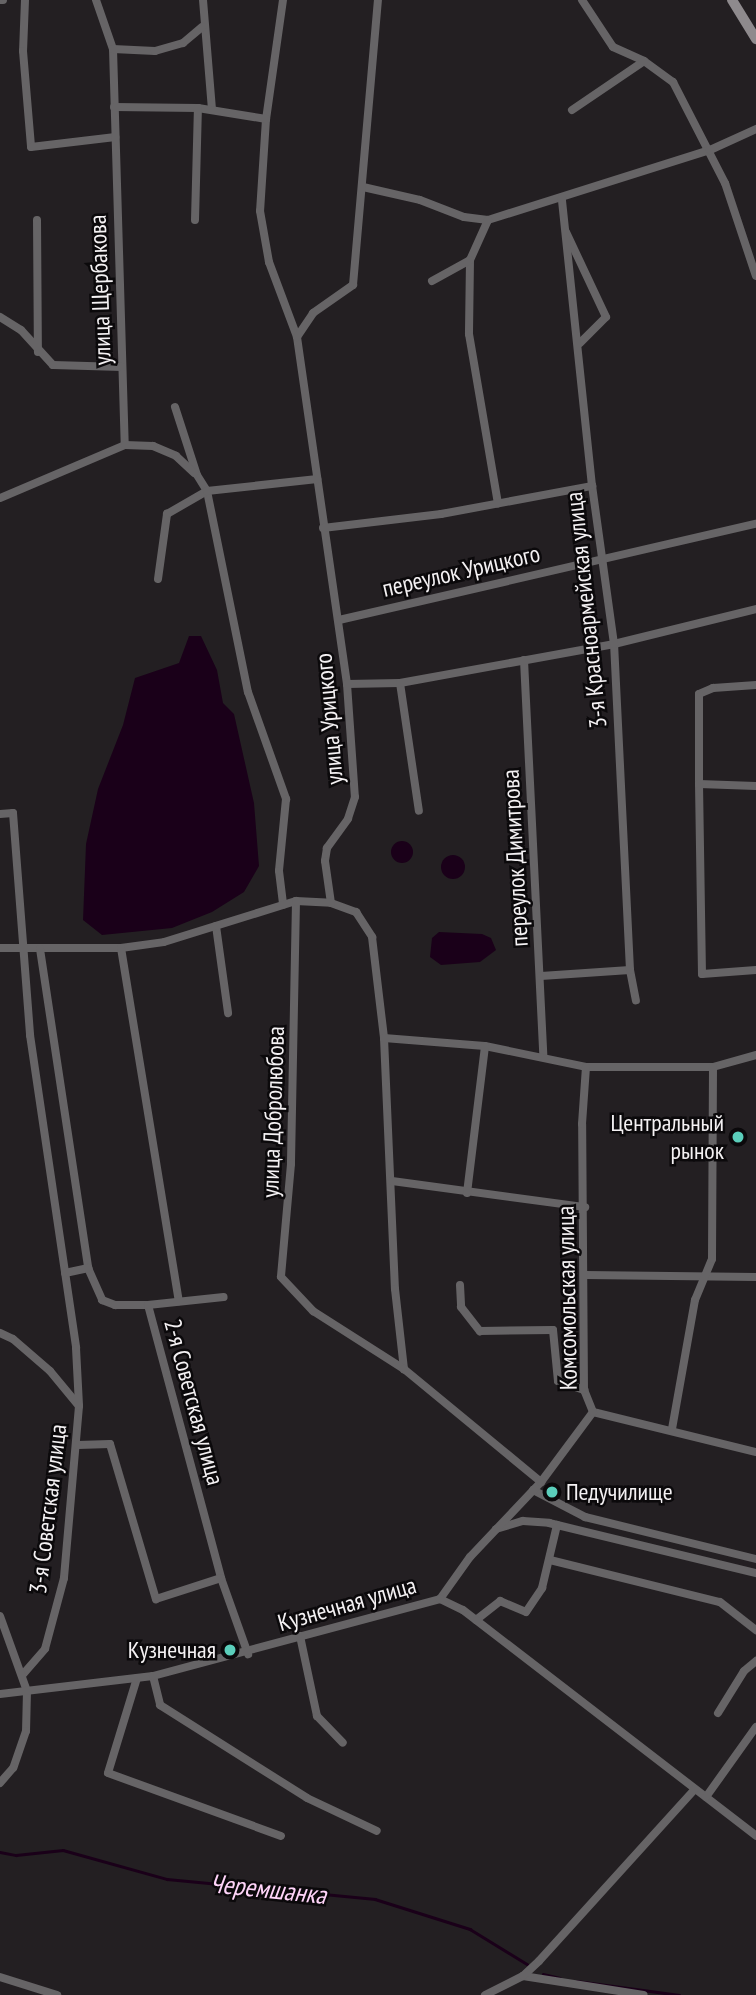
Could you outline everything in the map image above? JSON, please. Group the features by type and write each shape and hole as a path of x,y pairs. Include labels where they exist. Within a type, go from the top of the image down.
{"main road":[{"path":"732,0 756,38"}],"street":[{"path":"25,0 23,51 30,146 115,137"},
{"name":"улица Щербакова","path":"96,0 113,49 125,445"},
{"path":"203,0 202,27 212,110"},
{"name":"улица Урицкого","path":"283,0 266,119 260,211 269,262 297,337 347,684 355,797 348,819 327,848 331,903"},
{"path":"297,337 313,313 353,285 377,0"},
{"path":"582,0 613,47 644,61 673,82 710,150 756,276"},
{"path":"113,49 155,51 183,43 202,27"},
{"path":"572,110 644,61"},
{"path":"114,107 198,107 266,119"},
{"path":"195,220 198,107"},
{"path":"363,187 420,200 464,217 488,220 562,199 710,150 756,129"},
{"name":"3-я Красноармейская улица","path":"562,199 580,343 592,486 605,556 614,643 630,970 636,1000"},
{"path":"37,220 38,352"},
{"path":"488,220 470,260 469,334 498,504"},
{"path":"564,230 580,255 606,317 580,343"},
{"path":"432,281 470,260"},
{"path":"0,317 21,330 38,352 53,365 122,367"},
{"path":"175,407 197,475 207,491 248,692 286,799 279,871 283,905"},
{"path":"0,498 125,445 153,446 176,456 197,475"},
{"path":"158,579 167,514 207,491 317,479"},
{"path":"323,528 498,504 592,486"},
{"name":"переулок Урицкого","path":"339,620 605,556 756,524"},
{"path":"347,684 400,683 614,643 756,609"},
{"name":"переулок Димитрова","path":"524,660 543,1055"},
{"path":"400,683 419,811"},
{"path":"756,685 713,688 699,694 702,974 756,970"},
{"path":"699,784 756,786"},
{"path":"0,814 13,813 21,946 76,1348 79,1406"},
{"path":"0,948 121,948 216,926 296,901 331,903 356,912 372,937 384,1038 404,1369"},
{"name":"улица Добролюбова","path":"296,901 291,1164 281,1277 313,1311 404,1369 541,1482"},
{"path":"216,926 228,1013"},
{"path":"121,948 179,1301"},
{"name":"2-я Советская улица","path":"40,949 88,1268 102,1300 115,1305 148,1306 221,1578 248,1654"},
{"path":"541,976 630,970"},
{"path":"384,1038 485,1046 543,1055 586,1067 713,1067 756,1055"},
{"path":"467,1193 485,1046"},
{"name":"Комсомольская улица","path":"440,1599 494,1530 541,1482 593,1412 584,1390 585,1207 582,1124 586,1067"},
{"path":"672,1429 695,1300 712,1259 713,1067"},
{"path":"392,1181 585,1207"},
{"path":"65,1273 88,1268"},
{"path":"584,1275 756,1277"},
{"path":"460,1285 461,1307 480,1331 553,1330 558,1381 584,1390"},
{"path":"148,1306 224,1297"},
{"name":"3-я Советская улица","path":"0,1333 13,1339 50,1371 79,1406 78,1445 64,1578 46,1649 23,1674"},
{"path":"593,1412 672,1429 756,1452"},
{"path":"78,1445 110,1444 156,1599 221,1578"},
{"path":"533,1490 585,1517 756,1559"},
{"path":"494,1530 523,1521 557,1525 756,1573"},
{"path":"476,1620 500,1601 526,1612 542,1588 557,1525"},
{"path":"550,1560 720,1602 756,1630"},
{"name":"Кузнечная улица","path":"0,1694 153,1676 248,1654 300,1636 440,1599 476,1620 755,1832"},
{"path":"0,1616 27,1691 26,1731 13,1768 0,1783"},
{"path":"300,1636 317,1716 343,1743"},
{"path":"718,1713 744,1671 756,1661"},
{"path":"153,1676 160,1705 307,1798 377,1831"},
{"path":"136,1678 108,1773 281,1836"},
{"path":"706,1797 756,1727"},
{"path":"485,1995 523,1976 695,1789"},
{"path":"523,1976 645,1995"},
{"path":"0,1977 57,1995"}],"shaded area":[{"path":"189,636 201,636 217,670 223,703 234,714 254,803 259,866 244,892 212,912 172,928 102,935 83,920 86,844 98,789 123,725 135,678 179,663"},
{"path":"398,841 406,841 413,848 413,856 406,863 398,863 391,856 391,848"},
{"path":"453,855 461,859 465,867 461,875 453,879 445,875 441,867 445,859"},
{"path":"439,932 482,934 491,938 496,950 480,962 441,965 430,957 432,938"}],"waterway":[{"name":"Черемшанка","path":"0,1852 16,1855 63,1850 167,1879 375,1899 470,1929 527,1964"},
{"name":"Черемшанка","path":"543,1974 560,1978"},
{"name":"Черемшанка","path":"577,1981 679,1995"}],"place":[{"name":"Центральный рынок","path":"738,1137"},
{"name":"Педучилище","path":"552,1492"},
{"name":"Кузнечная","path":"230,1650"}]}
